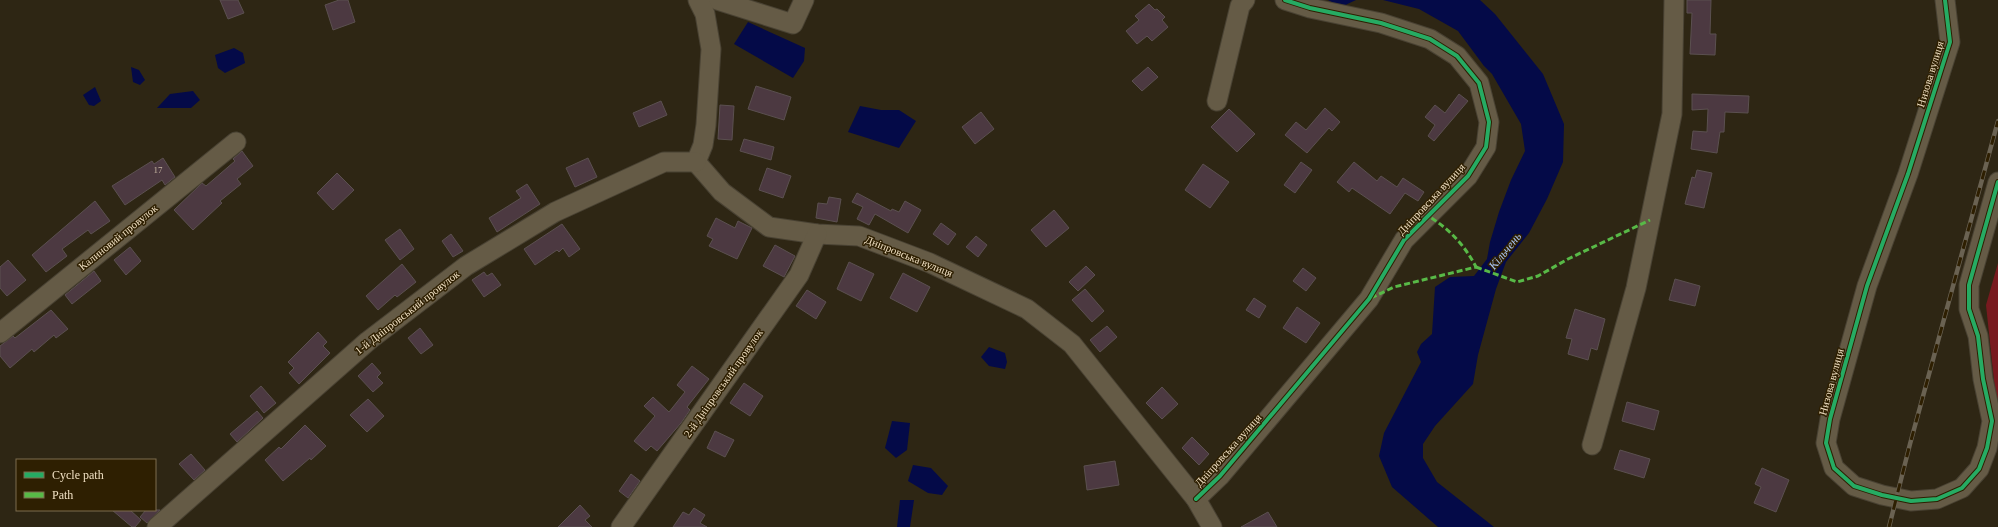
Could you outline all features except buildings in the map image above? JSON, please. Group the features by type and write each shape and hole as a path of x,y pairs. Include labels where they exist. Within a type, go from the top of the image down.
{"street":[{"path":"696,162 703,145 706,125 711,49 705,14 698,0"},
{"path":"717,0 792,24 804,0"},
{"path":"1217,101 1240,6 1245,0"},
{"name":"Дніпровська вулиця","path":"1196,499 1220,476 1369,299 1404,240 1468,176 1486,147 1489,122 1479,83 1457,56 1430,39 1388,25 1310,8 1285,0"},
{"path":"1592,445 1636,288 1672,114 1674,0"},
{"name":"Низова вулиця","path":"1946,0 1950,42 1908,174 1867,286 1830,419 1826,443 1834,468 1854,486 1882,495 1911,501 1937,499 1962,488 1979,469 1987,448 1992,421 1983,379 1978,336 1970,309 1969,285 1998,182"},
{"name":"Калиновий провулок","path":"0,333 236,142"},
{"name":"1-й Дніпровський провулок","path":"157,527 368,341 466,266 555,212 664,162 696,162"},
{"name":"Дніпровська вулиця","path":"696,162 722,192 769,227 817,234 859,236 930,263 1027,309 1072,344 1196,499 1209,526"},
{"name":"2-й Дніпровський провулок","path":"621,527 800,275 817,234"}],"shaded area":[{"path":"1998,263 1998,418 1986,305"}],"water":[{"path":"1328,0 1356,0 1341,7"},
{"name":"Кільчень","path":"1383,0 1480,0 1495,14 1543,74 1564,124 1563,162 1547,199 1529,233 1506,262 1496,289 1478,355 1473,384 1435,426 1423,444 1423,458 1437,482 1494,527 1438,527 1392,487 1379,456 1384,433 1421,362 1417,352 1421,344 1432,334 1435,287 1450,277 1474,276 1487,259 1490,242 1499,212 1511,180 1525,151 1521,124 1492,74 1484,66 1458,31 1419,9"},
{"path":"748,22 805,48 804,61 793,78 734,44"},
{"path":"234,48 243,53 245,63 225,73 218,68 215,55"},
{"path":"131,67 139,70 145,80 140,85 133,82"},
{"path":"95,87 101,101 94,106 89,105 83,95"},
{"path":"193,91 200,100 191,108 157,108 170,94"},
{"path":"860,106 881,110 899,110 916,121 899,148 848,132"},
{"path":"989,347 1005,353 1007,362 1005,369 989,366 981,357"},
{"path":"892,421 910,423 907,450 896,458 885,448"},
{"path":"913,465 931,468 948,486 942,495 928,493 908,481"},
{"path":"900,500 914,500 910,527 897,527"}],"railway":[{"path":"1889,527 1910,444 1998,121"}],"marked path":[{"path":"1371,298 1394,287 1476,267 1461,244 1442,226 1427,215"},
{"path":"1476,267 1517,282 1538,276 1568,259 1650,220"}],"cycle path":[{"path":"1196,499 1220,476 1369,299 1404,240 1468,176 1486,147 1489,122 1479,83 1457,56 1430,39 1381,23 1310,8 1285,0"},
{"path":"1945,0 1950,42 1908,174 1867,286 1830,419 1826,443 1834,468 1854,486 1882,495 1911,501 1937,499 1962,488 1979,469 1987,448 1992,421 1983,379 1978,336 1969,309 1969,285 1998,182"}]}
